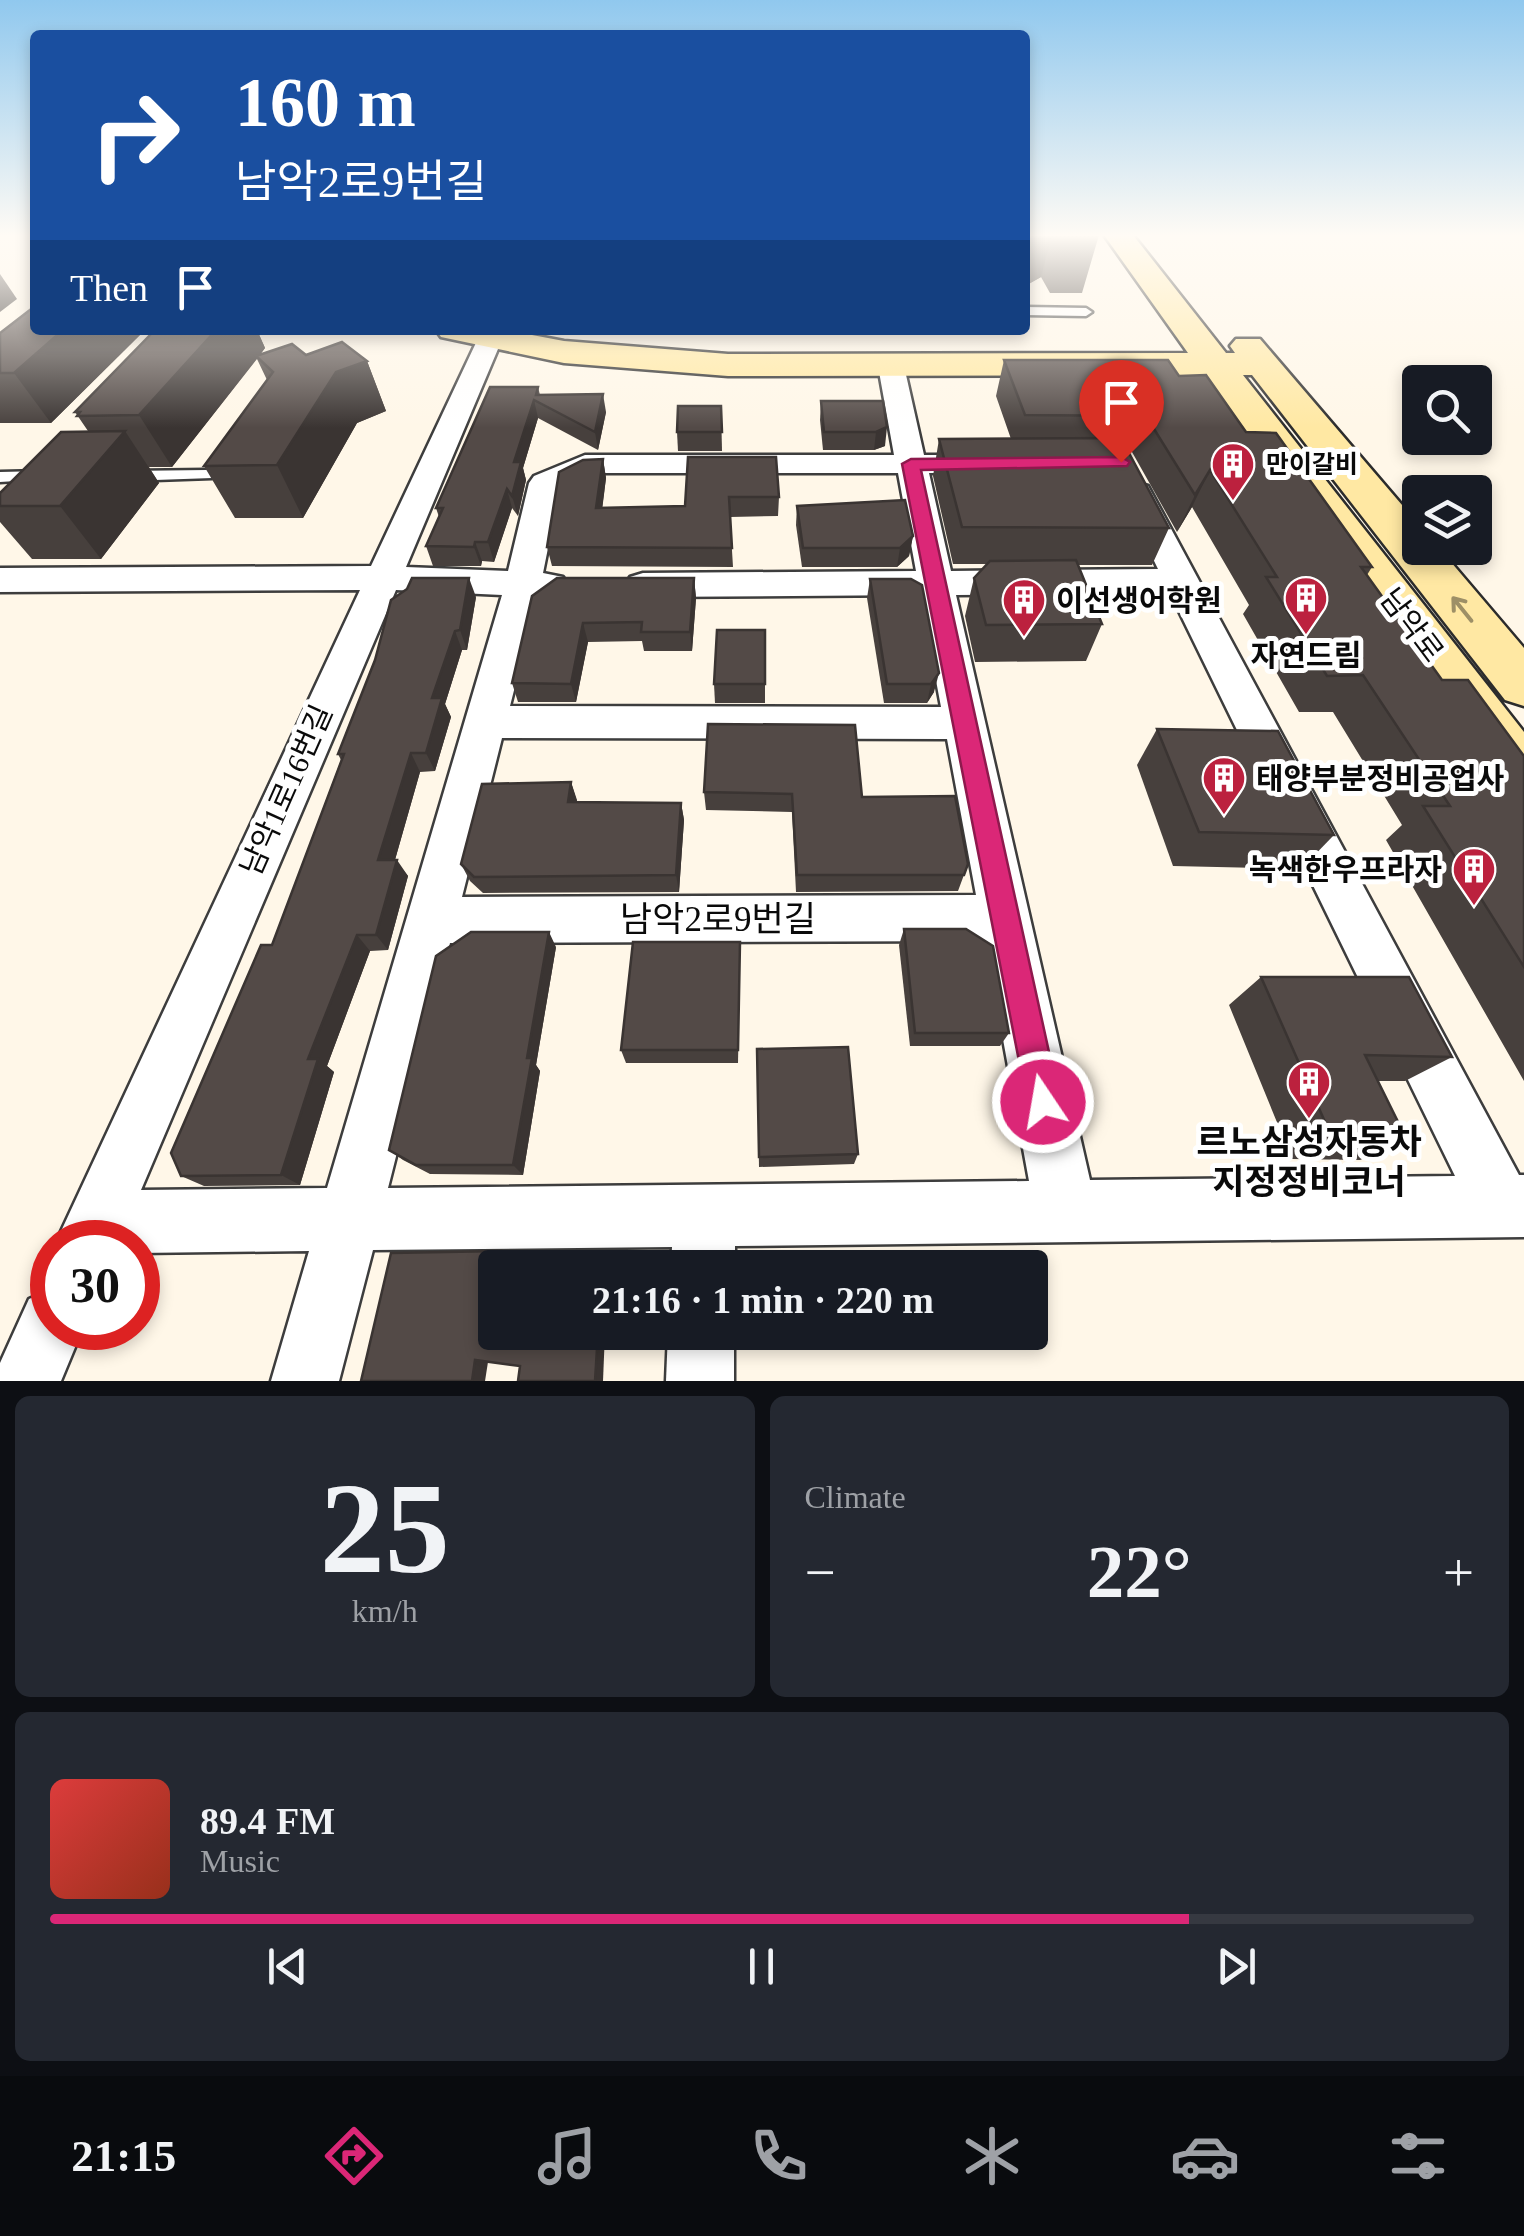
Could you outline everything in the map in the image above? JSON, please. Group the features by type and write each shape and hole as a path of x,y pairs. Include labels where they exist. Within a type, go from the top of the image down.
{"street":[{"name":"남악로","path":"1168,299 1524,776"},
{"name":"남악로","path":"1210,299 1524,684"},
{"path":"1130,365 1163,346 1181,317"},
{"name":"남악1로16번길","path":"96,1220 380,578 478,335"},
{"path":"491,335 640,360 891,366 1263,364"},
{"path":"1130,365 1225,398 1268,432"},
{"path":"891,366 1066,1212"},
{"path":"160,1229 349,1220 704,1242 1066,1212 1513,1206 1121,462"},
{"path":"305,1381 523,585 546,483 584,464 1026,463"},
{"path":"0,580 380,578 523,585 936,585 1184,580"},
{"path":"486,722 965,723"},
{"name":"남악2로9번길","path":"432,920 1005,918"},
{"path":"27,1381 40,1350"},
{"path":"700,1381 701,1350"}],"lane":[{"path":"1030,312 1086,312"},
{"path":"114,476 207,475"},
{"path":"0,477 59,476"}],"building":[{"path":"30,310 30,335 57,335 14,373 0,373 0,333"},
{"path":"150,335 211,335 139,415 77,416 80,412 75,412"},
{"path":"342,342 367,361 336,372 277,465 204,466 273,372 256,356 292,344 306,355"},
{"path":"1004,360 1168,360 1179,376 1206,375 1246,432 1276,433 1372,567 1361,567 1442,680 1468,680 1524,756 1524,967 1423,806 1450,806 1363,675 1327,676 1266,577 1277,577 1210,470 1195,495 1146,416 1025,415"},
{"path":"490,387 538,387 536,395 603,394 595,432 534,400 514,462 521,462 512,496 507,489 488,542 475,542 474,547 426,546 443,508 436,508"},
{"path":"821,401 883,401 887,427 876,432 824,432"},
{"path":"678,406 721,406 722,432 677,432"},
{"path":"125,431 60,506 0,506 0,493 61,432"},
{"path":"1121,438 1169,528 962,527 939,439"},
{"path":"688,457 776,457 779,497 729,497 732,548 547,547 559,472 583,460 603,459 596,508 685,506"},
{"path":"905,500 913,536 900,548 803,548 797,506"},
{"path":"1076,560 1102,624 986,625 974,578 990,561"},
{"path":"412,578 469,578 460,630 455,631 432,698 442,698 426,753 411,753 378,860 397,860 376,935 357,935 308,1059 318,1059 281,1175 181,1176 171,1153 261,945 272,945 344,754 338,754 375,660 391,600 407,589"},
{"path":"557,578 694,578 690,632 641,632 642,622 583,623 571,684 512,683 532,596"},
{"path":"870,579 911,579 922,585 939,673 931,684 887,684"},
{"path":"717,630 765,630 765,684 714,684"},
{"path":"708,724 855,725 862,797 955,796 968,864 964,875 797,875 792,794 704,792"},
{"path":"1157,729 1278,731 1334,835 1199,832"},
{"path":"571,782 568,802 681,803 676,875 474,877 461,864 482,784"},
{"path":"904,929 966,929 993,946 1009,1033 915,1033"},
{"path":"471,932 549,932 513,1165 416,1165 389,1150 436,956"},
{"path":"633,942 740,942 738,1050 621,1050"},
{"path":"1261,977 1409,977 1452,1057 1365,1055 1407,1140 1333,1140"},
{"path":"848,1047 858,1154 759,1157 757,1049"},
{"path":"478,1251 478,1350 597,1350 595,1381 518,1381 520,1366 475,1360 472,1381 361,1381 391,1253"}],"place":[{"name":"만이갈비","path":"1233,502"},
{"name":"자연드림","path":"1306,636"},
{"name":"이선생어학원","path":"1024,638"},
{"name":"태양부분정비공업사","path":"1224,816"},
{"name":"녹색한우프라자","path":"1474,907"},
{"name":"르노삼성자동차 지정정비코너","path":"1309,1120"}],"route":[{"path":"1043,1102 911,464 1121,462"}]}
